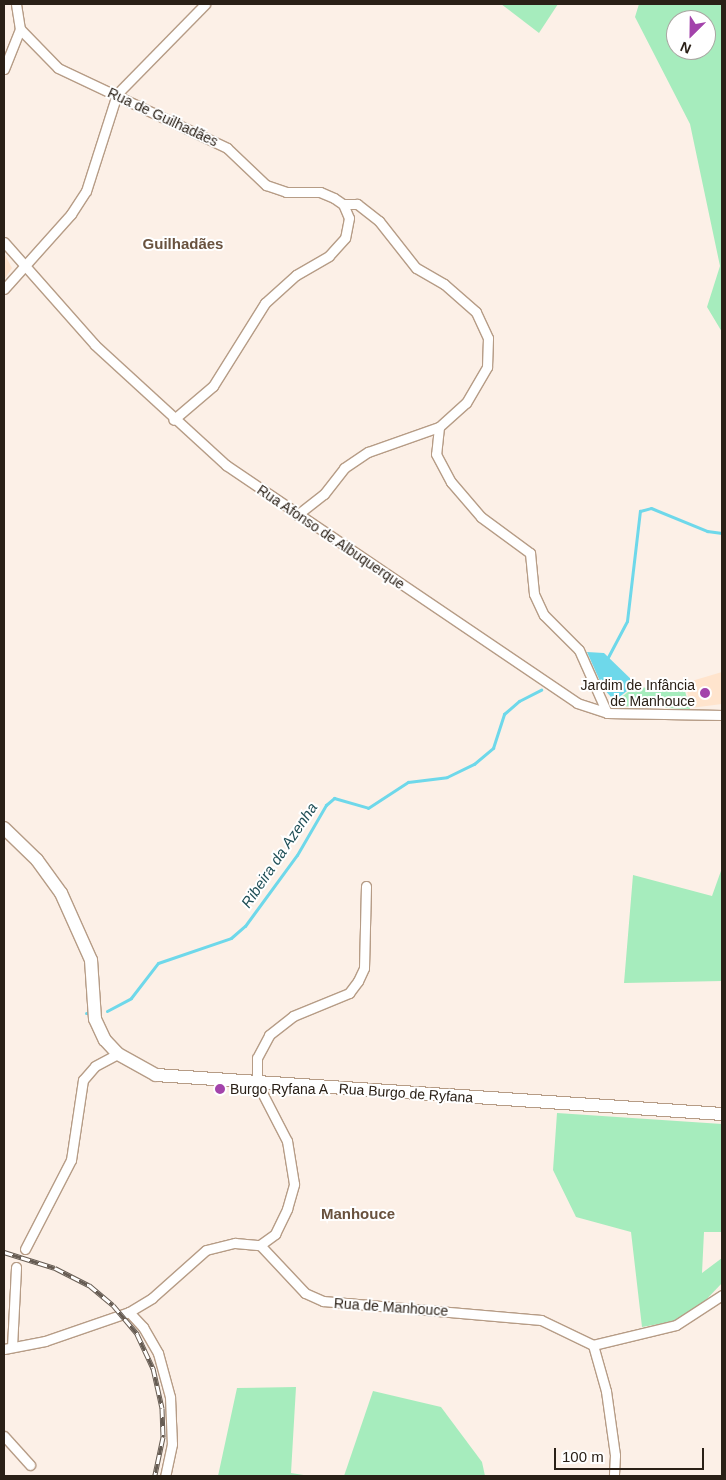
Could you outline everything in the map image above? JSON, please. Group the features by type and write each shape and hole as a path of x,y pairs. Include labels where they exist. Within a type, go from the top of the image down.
{"main road":[{"name":"Rua Burgo de Ryfana","path":"4,828 37,860 61,893 91,960 95,1020 105,1040 118,1054 156,1075 722,1114"}],"street":[{"path":"4,69 20,29 16,4"},
{"path":"4,288 24,268 70,214 86,190 117,94 205,4"},
{"name":"Rua de Guilhadães","path":"20,29 58,68 117,94 227,148 266,185 286,192 320,192 343,204 357,204 379,221 416,268 444,284 476,312 488,338 487,367 466,403 439,427"},
{"path":"173,420 213,386 265,303 296,275 329,256 345,238 350,218 343,204"},
{"name":"Rua Afonso de Albuquerque","path":"4,242 24,268 95,345 173,420 226,465 297,516 577,703 607,713 722,715"},
{"path":"297,516 324,494 344,468 368,452 439,427 436,454 451,482 481,518 530,553 534,594 544,615 579,650 607,713"},
{"path":"16,1267 8,1348 45,1341 129,1312 152,1298 206,1250 235,1243 260,1245 275,1234 288,1209 294,1184 287,1141 257,1083 257,1058 269,1035 293,1016 349,993 358,981 364,968 366,886"},
{"path":"25,1249 54,1198 71,1160 83,1080 95,1066 118,1054"},
{"name":"Rua de Manhouce","path":"260,1245 305,1293 323,1302 541,1320 593,1345"},
{"path":"614,1476 615,1455 606,1391 593,1345 676,1325 722,1295"},
{"path":"129,1312 150,1339 169,1389 173,1429 165,1476"},
{"path":"4,1436 30,1464"}],"shaded area":[{"path":"4,253 12,268 4,280"},
{"name":"Jardim de Infância de Manhouce","path":"722,672 722,704 691,708 685,683"}],"green space":[{"path":"501,4 558,4 539,33"},
{"path":"639,4 722,4 722,332 707,307 720,266 690,124 635,17"},
{"path":"683,684 690,709 619,706 619,699 637,685 658,692"},
{"path":"722,868 722,981 624,983 633,875 712,896"},
{"path":"557,1113 722,1124 722,1232 704,1232 702,1273 722,1258 722,1283 703,1303 676,1321 642,1327 631,1232 576,1217 553,1170"},
{"path":"296,1387 291,1473 310,1476 218,1476 237,1388"},
{"path":"373,1391 441,1407 482,1462 485,1476 344,1476"}],"water":[{"path":"587,652 604,653 636,684 618,698 611,697 603,688"}],"waterway":[{"name":"Ribeira da Azenha","path":"607,659 627,621 640,511 651,508 707,531 722,533"},
{"name":"Ribeira da Azenha","path":"107,1011 131,998 158,963 231,938 245,926 297,855 326,805 334,798 368,808 408,782 447,777 474,764 493,748 504,714 519,701 541,690"}],"railway":[{"path":"4,1252 55,1268 89,1285 113,1305 137,1334 153,1368 162,1408 163,1437 155,1476"}],"place":[{"name":"Jardim de Infância de Manhouce","path":"705,693"},
{"name":"Burgo Ryfana A","path":"220,1089"}],"district":[{"name":"Guilhadães","path":"183,244"},
{"name":"Manhouce","path":"358,1214"}]}
